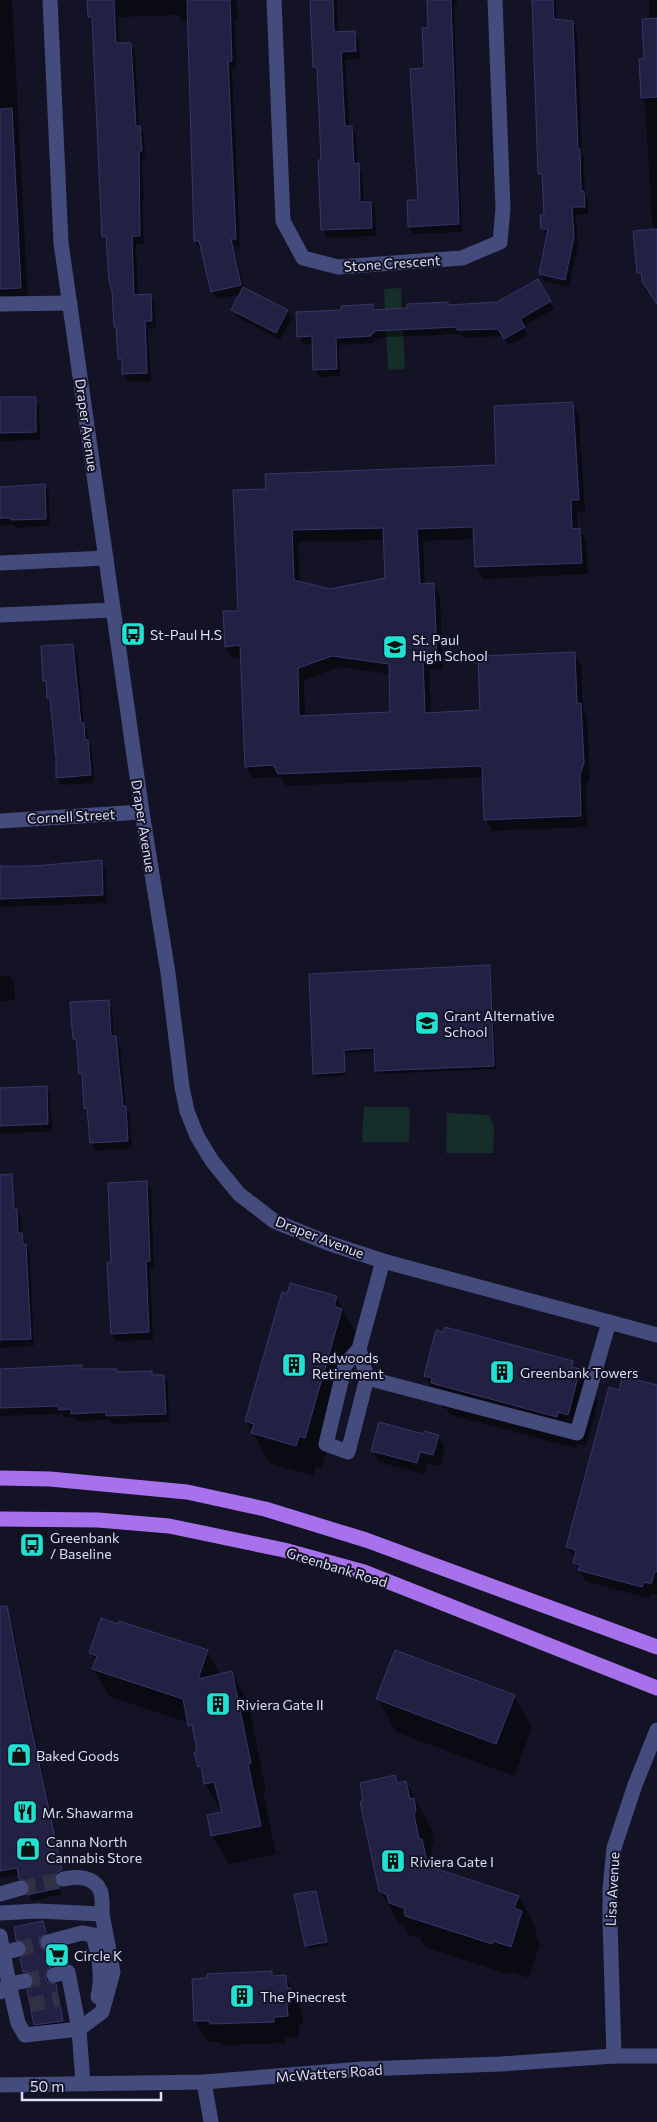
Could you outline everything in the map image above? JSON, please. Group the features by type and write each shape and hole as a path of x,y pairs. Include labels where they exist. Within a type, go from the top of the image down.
{"main road":[{"path":"0,1478 50,1479 179,1491 265,1509 366,1540 657,1646"},
{"name":"Greenbank Road","path":"0,1519 98,1520 169,1526 284,1550 364,1572 657,1688"}],"street":[{"name":"Draper Avenue","path":"50,0 61,243 142,812 168,973 182,1087 197,1136 212,1161 239,1194 274,1221 328,1243 383,1261 657,1336"},
{"name":"Stone Crescent","path":"274,0 283,221 303,258 338,267 462,258 500,242 503,208 495,0"},
{"path":"0,304 70,302"},
{"path":"0,563 106,558"},
{"path":"0,615 113,610"},
{"name":"Cornell Street","path":"0,821 142,812"},
{"path":"359,1349 368,1378 348,1452 326,1444 346,1365 359,1349 383,1261"},
{"path":"368,1378 577,1433 609,1322"},
{"name":"Lisa Avenue","path":"614,2056 610,1921 610,1889 614,1848 635,1785 657,1730"},
{"path":"0,1936 5,1988 22,2007 18,2023 25,2035 79,2030 102,2012 114,1972 102,1914 101,1890 91,1880 75,1876 63,1879"},
{"path":"0,1894 21,1888"},
{"path":"0,1913 38,1911 102,1914"},
{"path":"48,1942 82,1933 93,1935 100,1960 101,1985 94,2018"},
{"path":"3,1953 18,1949"},
{"path":"54,1975 68,1972 66,1998 79,2030 83,2084"},
{"path":"5,1988 25,1981"},
{"name":"McWatters Road","path":"0,2085 204,2082 362,2069 501,2064 614,2056 657,2056"},
{"path":"204,2082 210,2122"}],"green space":[{"path":"401,288 405,369 388,370 384,289"},
{"path":"364,1107 408,1107 410,1112 409,1142 362,1142"},
{"path":"447,1113 489,1115 494,1128 493,1153 446,1153"}],"building":[{"path":"87,0 114,0 116,43 131,43 136,126 140,126 142,151 139,151 140,236 132,236 134,295 151,294 152,321 145,321 147,373 122,374 122,359 118,359 106,237 102,237 92,17 88,17"},
{"path":"187,0 230,0 232,61 228,61 236,239 231,239 241,285 211,292 199,241 194,241"},
{"path":"310,0 333,0 334,32 355,31 356,51 341,52 345,126 352,126 354,164 359,163 360,202 371,202 372,228 321,230 318,160 321,160 317,67 313,67"},
{"path":"427,0 451,0 459,224 408,227 407,200 418,200 410,69 424,68 422,28 428,28"},
{"path":"532,0 553,0 554,19 573,21 578,149 580,149 581,191 584,191 585,207 572,207 574,237 565,280 539,274 548,229 541,229 540,215 544,215 542,174 538,174"},
{"path":"657,18 657,97 641,98 639,59 644,59 642,19"},
{"path":"12,108 21,288 0,289 0,109"},
{"path":"657,229 657,304 642,281 641,273 637,273 633,231"},
{"path":"538,279 551,301 520,319 525,327 504,339 498,329 457,330 457,327 374,331 374,333 371,333 371,336 336,338 337,369 313,370 312,336 297,337 296,312 341,310 341,306 373,304 373,310 407,308 407,304 448,302 448,305 497,302"},
{"path":"243,287 288,310 276,333 231,310"},
{"path":"0,397 36,397 36,432 0,433"},
{"path":"573,402 579,500 571,500 572,529 580,528 582,563 475,567 473,527 417,529 420,584 434,583 437,657 423,658 425,713 480,710 478,656 575,652 577,704 581,703 584,763 580,775 581,816 484,820 482,766 278,774 273,765 245,767 240,645 225,647 223,611 238,611 233,490 266,489 265,474 496,465 494,406","holes":["383,528 385,578 330,589 294,580 292,530","332,656 389,664 390,712 299,716 298,668"]},
{"path":"45,484 46,519 11,520 11,518 0,518 0,487"},
{"path":"73,644 81,723 84,723 85,740 88,740 91,775 56,778 50,698 47,698 46,681 43,681 41,646"},
{"path":"102,860 103,895 0,899 0,866 34,866"},
{"path":"490,965 494,1066 375,1071 374,1048 344,1050 345,1072 313,1074 309,974"},
{"path":"109,1000 111,1036 116,1036 123,1106 126,1106 128,1141 90,1143 87,1108 84,1109 82,1073 79,1074 76,1039 73,1039 70,1002"},
{"path":"47,1086 48,1124 0,1126 0,1088"},
{"path":"12,1174 14,1209 17,1209 18,1233 22,1233 23,1244 26,1244 31,1339 0,1340 0,1175"},
{"path":"147,1181 150,1261 146,1261 149,1332 111,1334 107,1263 111,1262 108,1183"},
{"name":"Redwoods Retirement","path":"290,1283 337,1296 334,1306 342,1309 305,1438 299,1436 296,1446 251,1433 254,1424 245,1421 282,1292 287,1294"},
{"name":"Greenbank Towers","path":"445,1327 573,1361 572,1367 580,1369 568,1415 558,1412 557,1417 431,1383 432,1378 424,1376 436,1330 443,1332"},
{"path":"82,1365 82,1369 117,1369 117,1372 152,1371 152,1375 164,1375 166,1414 106,1416 106,1412 71,1414 71,1409 59,1410 58,1406 0,1408 0,1369"},
{"path":"622,1378 630,1380 630,1378 657,1385 657,1572 655,1571 651,1584 644,1582 642,1587 578,1570 580,1565 573,1563 576,1550 566,1547 609,1387 619,1390"},
{"path":"379,1422 423,1434 424,1431 439,1435 433,1455 420,1452 417,1463 371,1451"},
{"path":"0,1606 7,1606 62,1870 57,1872 54,1880 60,1888 27,1895 30,1891 30,1885 27,1881 19,1879 17,1868 0,1871"},
{"name":"Riviera Gate II","path":"101,1618 118,1624 119,1621 208,1650 198,1679 232,1671 251,1763 248,1764 261,1826 211,1836 207,1815 222,1812 214,1782 204,1784 201,1766 198,1767 194,1753 197,1750 192,1725 188,1726 183,1699 92,1669 97,1656 89,1653"},
{"path":"395,1650 515,1695 496,1744 376,1699"},
{"name":"Riviera Gate I","path":"395,1775 397,1783 406,1781 410,1799 414,1798 416,1811 414,1814 419,1839 422,1839 428,1866 519,1896 514,1908 522,1911 511,1947 493,1941 492,1944 405,1916 404,1908 389,1903 387,1895 379,1891 360,1802 363,1801 360,1783"},
{"path":"316,1891 327,1942 305,1946 294,1894"},
{"path":"43,1921 46,1933 39,1939 41,1948 50,1951 63,1948 66,1963 48,1968 45,1976 47,1982 56,1984 63,2021 34,2025 27,1990 34,1985 34,1979 29,1972 23,1972 20,1958 25,1955 27,1947 24,1942 16,1940 14,1927"},
{"name":"The Pinecrest","path":"272,1971 272,1976 286,1975 287,1988 291,1988 291,2003 287,2003 288,2016 274,2017 274,2022 210,2024 209,2021 194,2021 192,1979 207,1978 207,1974"}],"tunnel":[{"path":"21,1888 63,1879"},
{"path":"18,1949 48,1942"},
{"path":"25,1981 54,1975"},
{"path":"30,2005 59,1999"}],"place":[{"name":"St-Paul H.S","path":"133,634"},
{"name":"St. Paul High School","path":"395,647"},
{"name":"Grant Alternative School","path":"427,1023"},
{"name":"Redwoods Retirement","path":"294,1365"},
{"name":"Greenbank Towers","path":"502,1372"},
{"name":"Greenbank / Baseline","path":"32,1545"},
{"name":"Riviera Gate II","path":"218,1704"},
{"name":"Baked Goods","path":"19,1755"},
{"name":"Mr. Shawarma","path":"25,1812"},
{"name":"Canna North Cannabis Store","path":"28,1849"},
{"name":"Riviera Gate I","path":"393,1861"},
{"name":"Circle K","path":"57,1955"},
{"name":"The Pinecrest","path":"242,1996"}]}
